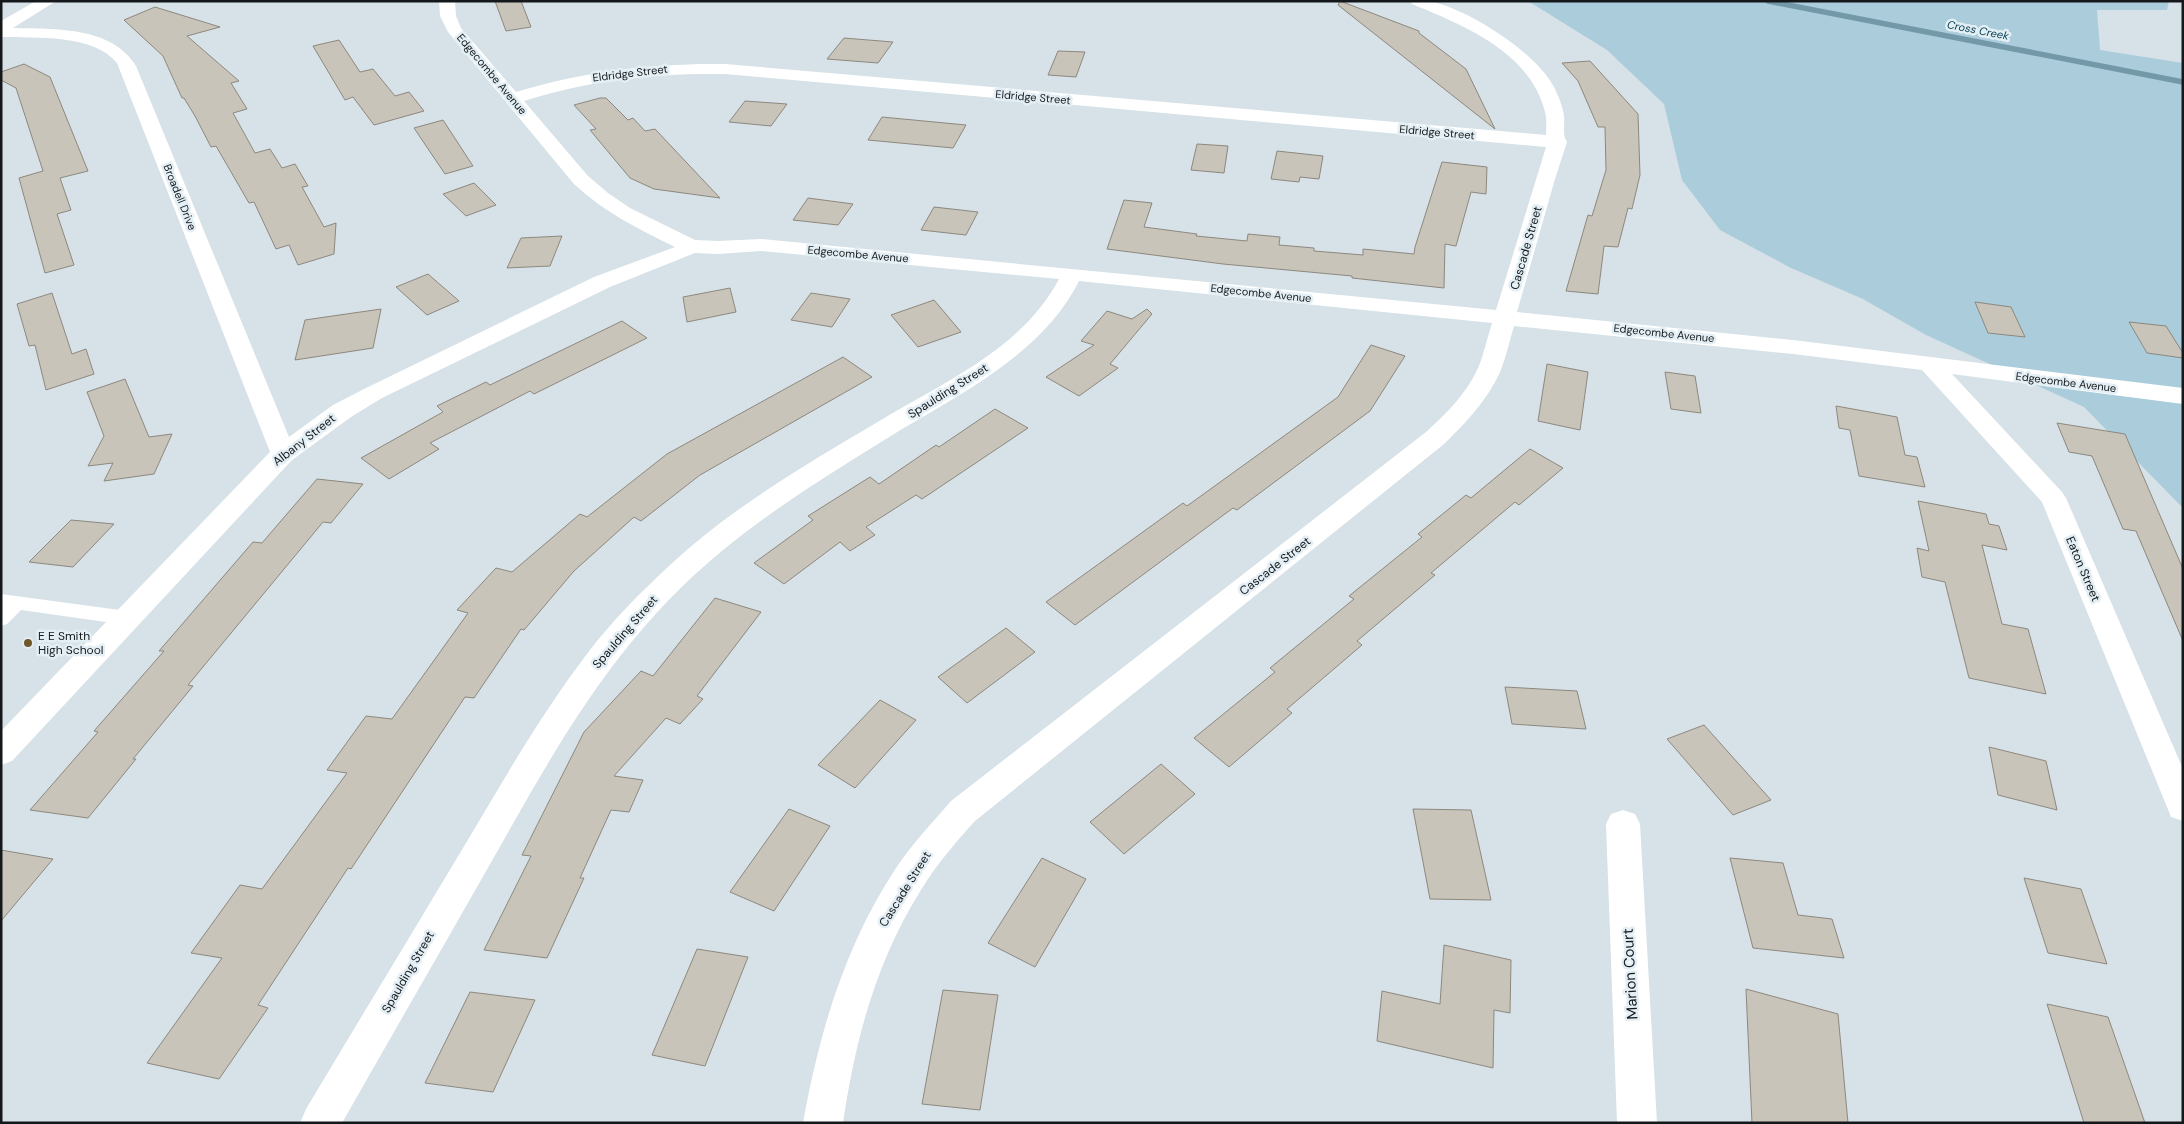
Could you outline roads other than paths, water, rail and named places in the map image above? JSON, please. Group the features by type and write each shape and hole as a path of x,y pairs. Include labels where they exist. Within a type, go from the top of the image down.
{"street":[{"path":"1,30 48,1"},
{"name":"Edgecombe Avenue","path":"447,1 448,16 454,29 580,180 592,192 623,213 692,246 762,245 1506,317 1793,347 2183,396"},
{"name":"Cascade Street","path":"823,1123 828,1078 842,1024 860,973 881,927 918,864 947,828 963,811 1443,433 1460,415 1480,387 1490,368 1545,179 1554,160 1558,142 1558,124 1546,88 1534,70 1518,54 1482,30 1418,1"},
{"name":"Broadell Drive","path":"1,30 94,41 108,46 118,53 124,62 283,454"},
{"name":"Eldridge Street","path":"512,98 562,84 613,74 679,68 725,69 1558,142"},
{"name":"Albany Street","path":"1,752 283,454 342,411 374,393 602,282 630,270 674,256 692,246"},
{"name":"Spaulding Street","path":"320,1123 554,724 601,657 640,612 680,572 722,535 781,492 998,360 1028,335 1052,310 1064,292 1072,274"},
{"name":"Eaton Street","path":"1930,365 2053,498 2183,807"},
{"name":"Marion Court","path":"1623,824 1637,1123"}],"lane":[{"path":"1,619 9,602 127,618"}],"waterway":[{"name":"Cross Creek","path":"1768,1 2183,82"}],"place":[{"name":"E E Smith High School","path":"28,643"}]}
